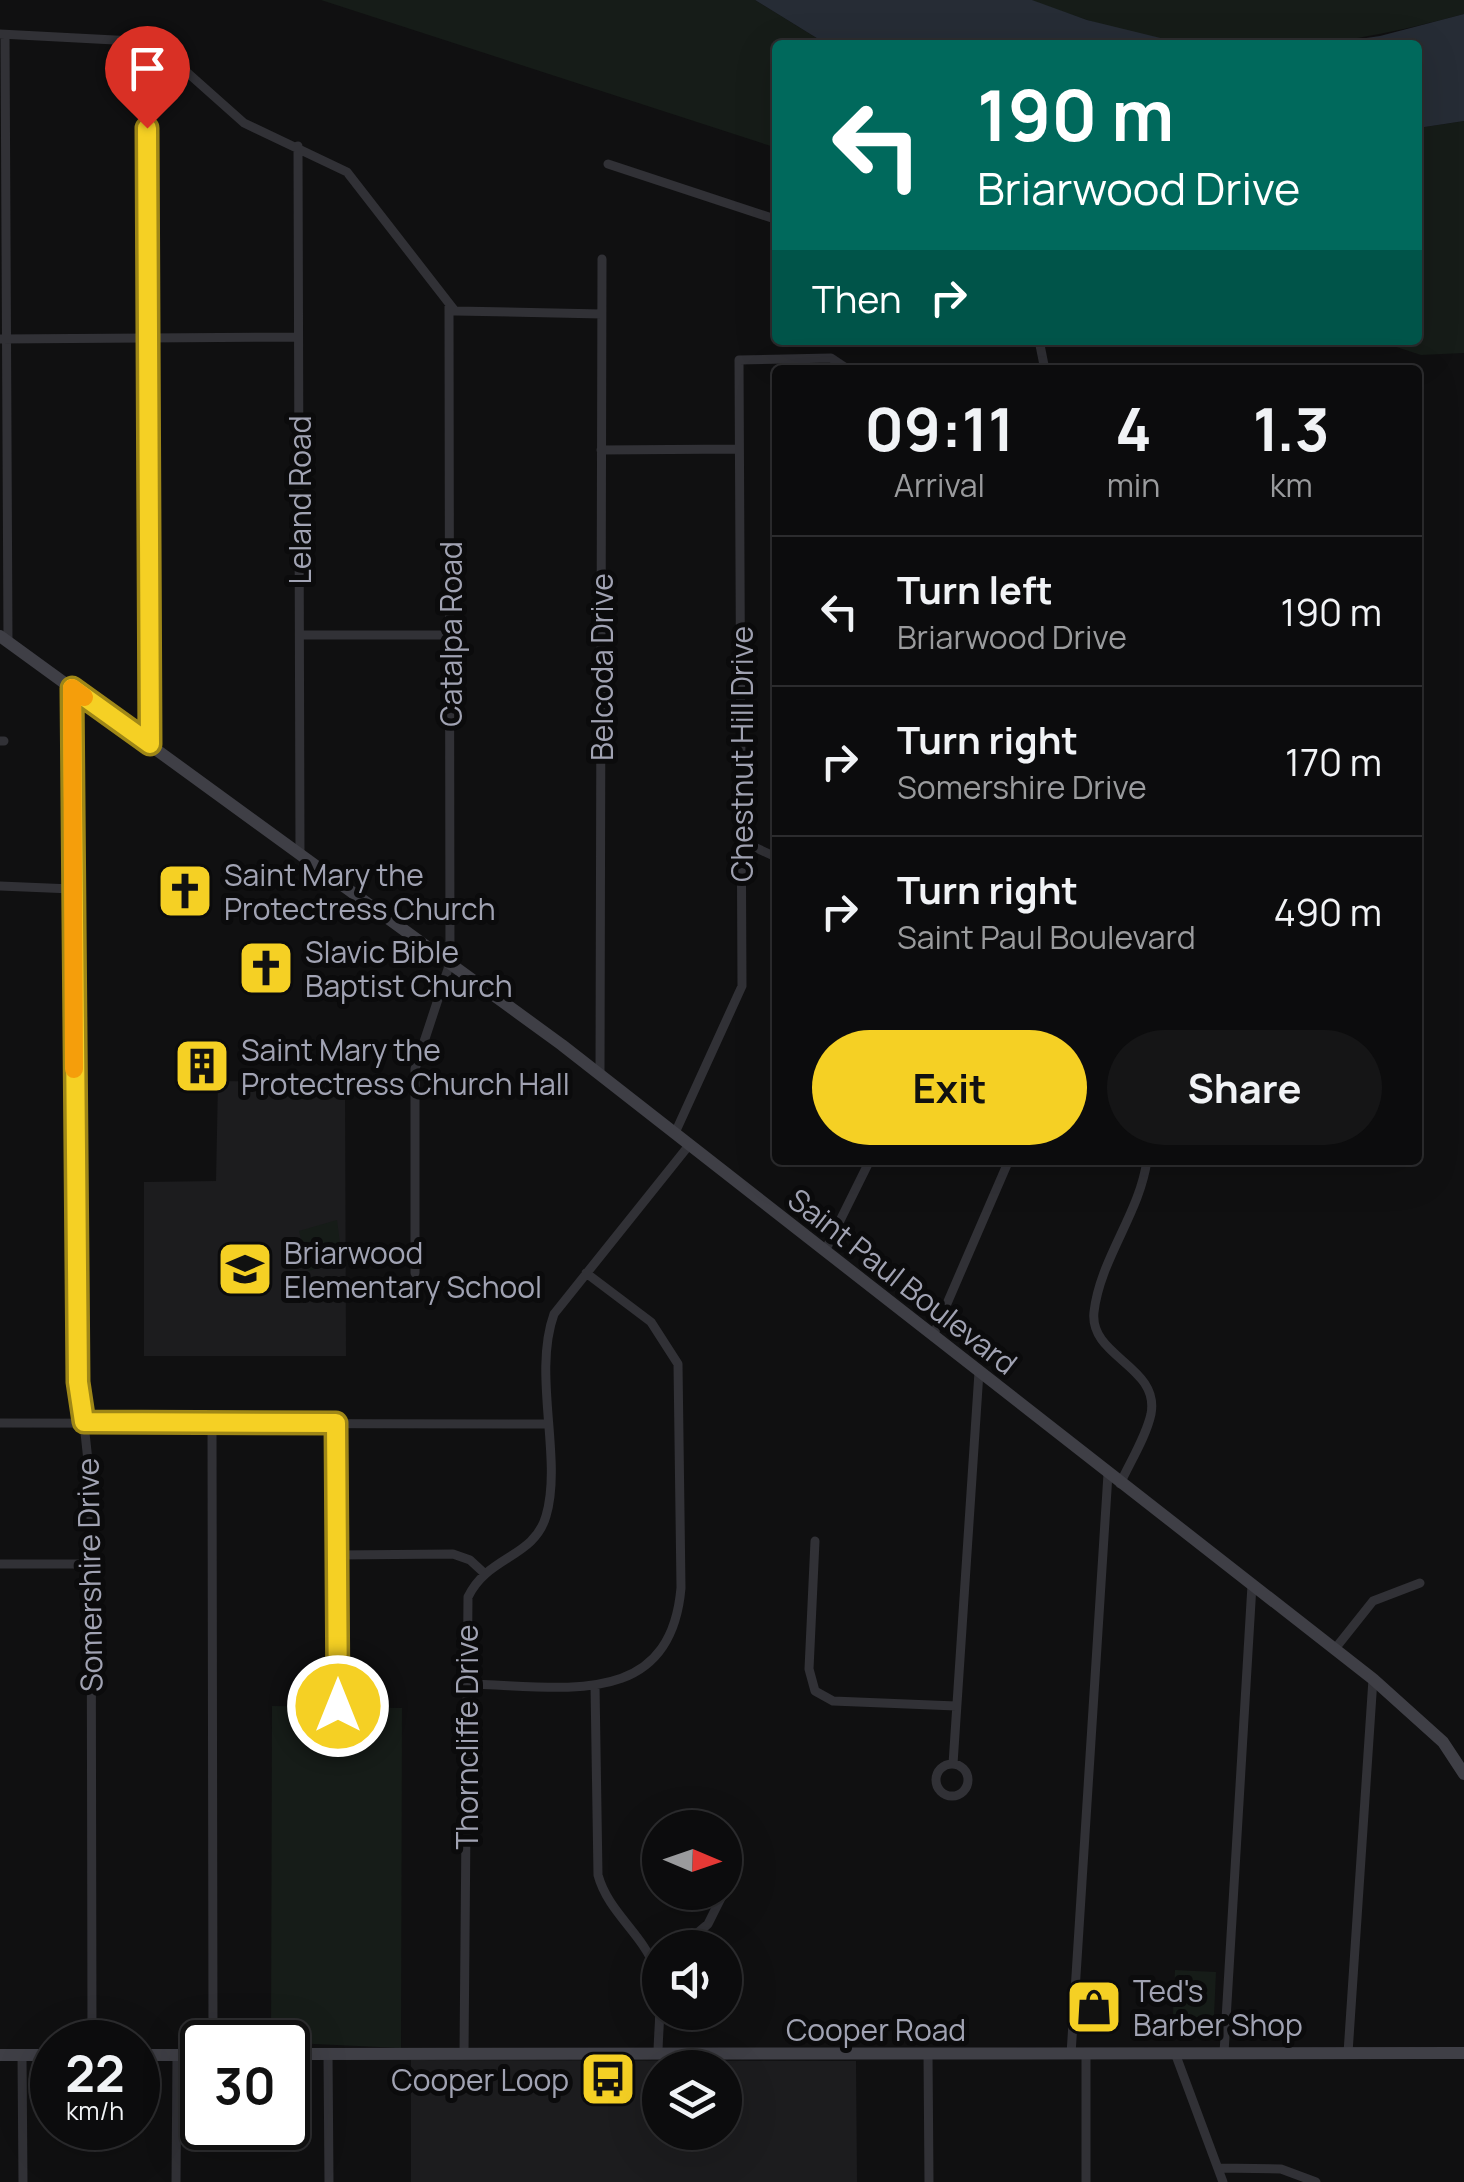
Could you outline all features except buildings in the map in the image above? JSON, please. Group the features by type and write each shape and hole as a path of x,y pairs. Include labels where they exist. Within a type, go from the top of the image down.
{"main road":[{"name":"Saint Paul Boulevard","path":"4,638 675,1132 1373,1679 1428,1726 1464,1774"},
{"name":"Cooper Road","path":"742,2054 1464,2053"},
{"path":"160,2054 177,2054"},
{"name":"Cooper Road","path":"310,2054 642,2054"},
{"path":"0,2055 30,2055"}],"street":[{"path":"4,638 3,35 141,38 162,49 223,108 335,163 356,182 449,306 462,314 602,314"},
{"path":"150,744 146,92 162,49"},
{"name":"Leland Road","path":"298,146 300,854"},
{"path":"608,164 772,218"},
{"name":"Belcoda Drive","path":"600,1076 602,259"},
{"name":"Catalpa Road","path":"415,1272 416,1069 450,963 449,306"},
{"path":"3,339 298,337"},
{"name":"Chestnut Hill Drive","path":"675,1132 742,986 739,360 831,358 841,365"},
{"path":"601,450 739,449"},
{"path":"300,635 450,634"},
{"name":"Somershire Drive","path":"72,688 77,1358 91,1489 92,2020"},
{"path":"741,841 772,855"},
{"path":"0,886 72,889"},
{"path":"337,1555 453,1554 470,1560 483,1572 524,1548 546,1518 549,1328 562,1301 690,1144"},
{"path":"826,1251 868,1165"},
{"path":"933,1336 1007,1165"},
{"path":"1120,1484 1147,1424 1151,1403 1139,1374 1102,1341 1094,1311 1143,1186 1145,1165"},
{"path":"466,1684 595,1685 628,1678 649,1666 664,1648 676,1623 681,1588 682,1397 678,1364 663,1335 586,1273"},
{"path":"953,1764 979,1372"},
{"path":"0,1422 547,1424"},
{"path":"336,1423 338,1706"},
{"path":"212,1424 213,2020"},
{"path":"1086,2182 1078,2054 1108,1474"},
{"path":"814,1541 809,1669 815,1691 832,1701 956,1706"},
{"path":"0,1564 91,1564"},
{"name":"Thorncliffe Drive","path":"464,2054 468,1597 483,1572"},
{"path":"1334,1650 1373,1601 1420,1583"},
{"path":"1224,2053 1252,1585"},
{"path":"1348,2053 1373,1679"},
{"path":"595,1685 598,1875 607,1900 642,1946"},
{"path":"1175,2053 1223,2182"},
{"path":"176,2182 177,2054"},
{"path":"328,2054 329,2182"},
{"path":"928,2054 928,2182"},
{"path":"22,2055 23,2182"},
{"path":"1218,2168 1281,2169 1316,2182"}],"shaded area":[{"path":"321,0 755,0 820,40 772,40 772,146"},
{"path":"755,0 1032,0 1087,20 1169,40 820,40"},
{"path":"1031,0 1464,0 1464,14 1344,40 1162,40"},
{"path":"1464,14 1464,121 1422,127 1422,40 1352,40"},
{"path":"1464,121 1464,353 1421,355 1390,345 1422,345 1422,127"},
{"name":"Briarwood Elementary School","path":"218,1081 345,1083 346,1356 144,1356 144,1182 216,1181"},
{"path":"337,1220 342,1260 309,1271 299,1231"},
{"path":"272,1706 402,1708 401,2048 310,2044 310,2020 271,2020"},
{"path":"1175,1970 1216,1972 1213,2038 1172,2037"},
{"path":"411,2060 642,2061 642,2150 742,2150 742,2061 856,2061 857,2182 411,2182"}],"slow traffic":[{"path":"74,1069 72,688 84,697"}],"place":[{"name":"Saint Mary the Protectress Church","path":"185,891"},
{"name":"Slavic Bible Baptist Church","path":"266,968"},
{"name":"Saint Mary the Protectress Church Hall","path":"202,1066"},
{"name":"Briarwood Elementary School","path":"245,1269"},
{"name":"Ted's Barber Shop","path":"1094,2007"},
{"name":"Cooper Loop","path":"608,2079"}],"route":[{"path":"147,128 150,744 72,688 78,1382 84,1422 336,1423 338,1706"}]}
